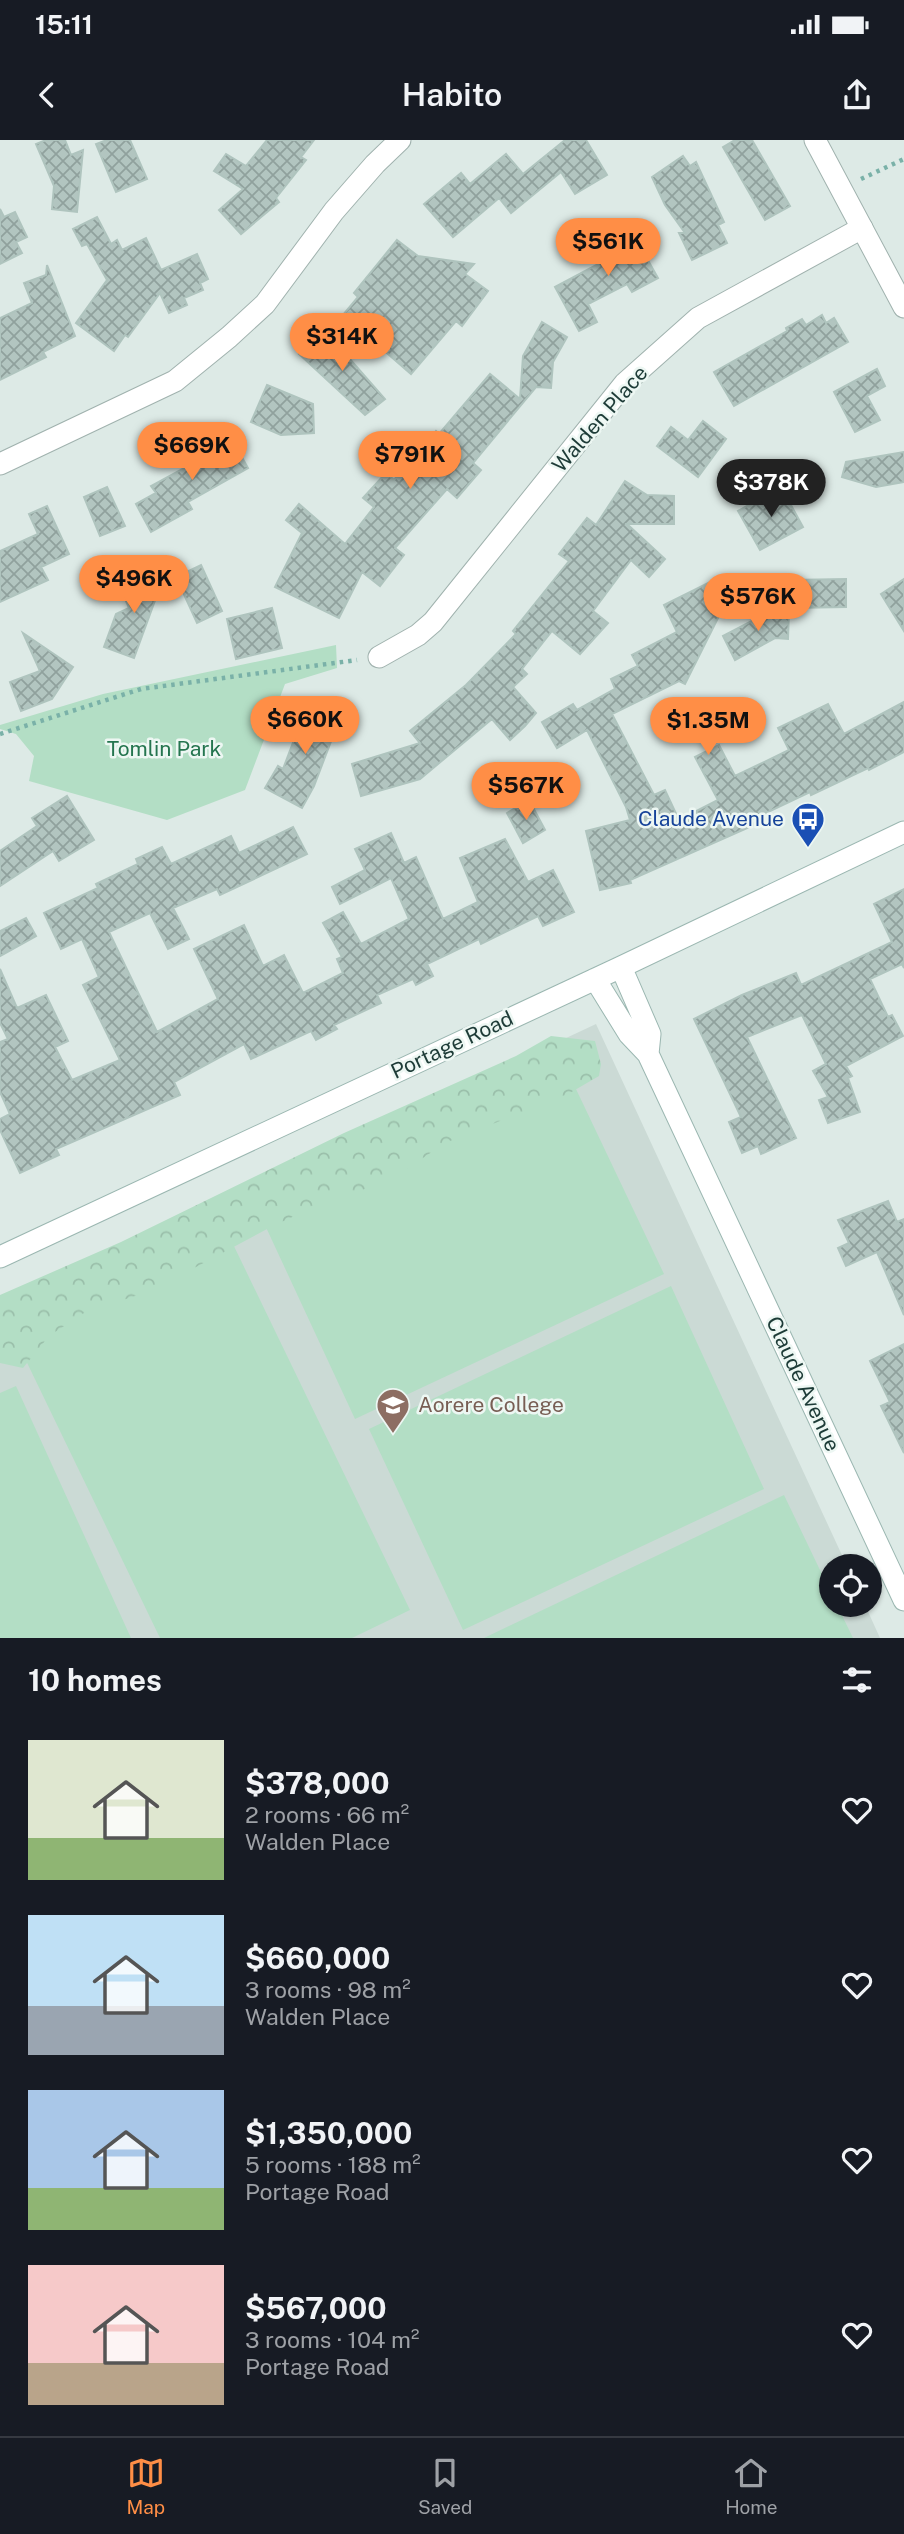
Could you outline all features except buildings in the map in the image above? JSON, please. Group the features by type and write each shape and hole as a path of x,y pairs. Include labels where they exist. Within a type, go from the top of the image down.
{"main road":[{"path":"0,464 175,381 265,304 334,211 400,140"},
{"path":"815,140 904,307"},
{"name":"Walden Place","path":"379,657 418,635 433,622 625,383 698,318 862,228"},
{"name":"Portage Road","path":"0,1257 904,832"},
{"name":"Claude Avenue","path":"621,967 650,1034 648,1054"},
{"name":"Claude Avenue","path":"594,979 629,1034 648,1054 904,1600"}],"path":[{"path":"841,188 904,159"},
{"path":"0,734 141,689 379,657"}],"shaded area":[{"name":"Aorere College","path":"596,1024 841,1554 819,1554 819,1617 870,1617 880,1638 0,1638 0,1304"}],"green space":[{"name":"Tomlin Park","path":"336,645 337,668 285,684 245,790 167,820 29,781 34,756 16,734 0,729 0,725 103,694"},
{"path":"551,1036 595,1041 601,1064 599,1076 568,1094 445,1143 392,1179 307,1210 153,1290 84,1313 49,1336 23,1368 0,1363 0,1295 121,1242 344,1133 516,1056"},
{"path":"566,1068 664,1274 355,1419 264,1223"},
{"path":"231,1240 410,1610 352,1638 160,1638 17,1342"},
{"path":"671,1286 764,1489 463,1630 369,1429"},
{"path":"16,1386 131,1638 0,1638 0,1393"},
{"path":"784,1495 819,1568 819,1617 843,1617 853,1638 484,1638"}],"place":[{"name":"Claude Avenue","path":"808,849"},
{"name":"Aorere College","path":"393,1435"}]}
